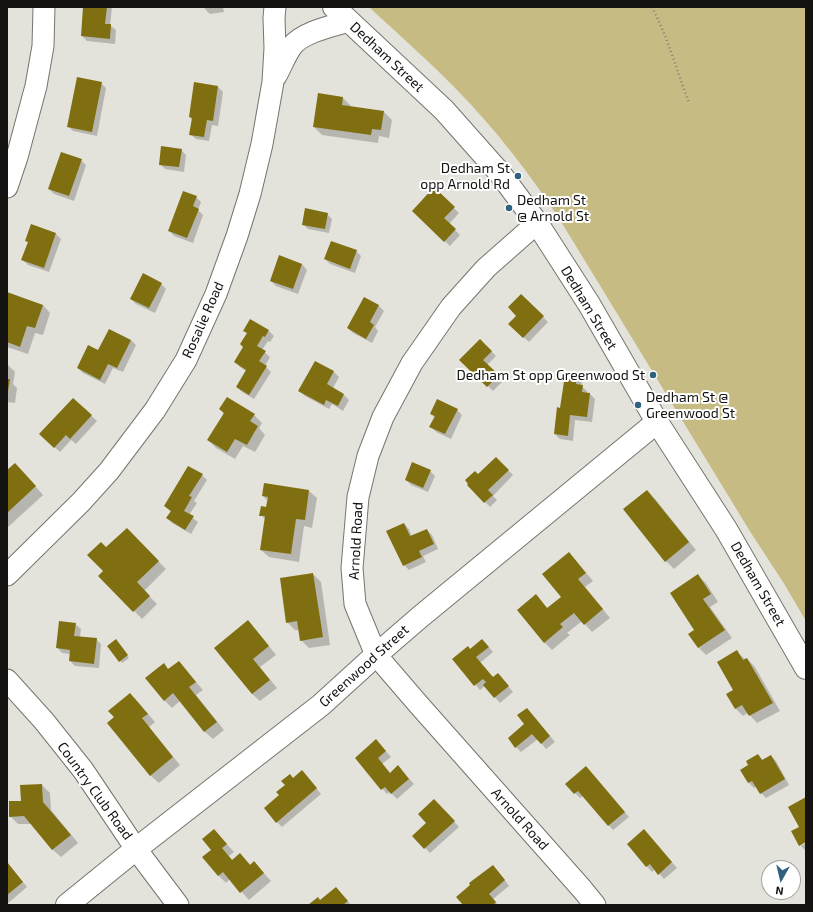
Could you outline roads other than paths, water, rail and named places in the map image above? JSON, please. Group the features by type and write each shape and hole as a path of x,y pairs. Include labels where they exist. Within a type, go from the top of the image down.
{"main road":[{"name":"Dedham Street","path":"341,14 444,110 499,172 536,223 589,304 657,422 726,529 806,668"},
{"name":"Greenwood Street","path":"67,905 136,849 321,705 425,612 657,422"}],"street":[{"path":"7,187 17,157 36,86 43,46 44,7"},
{"name":"Rosalie Road","path":"7,575 81,502 110,471 155,410 186,360 216,294 237,236 250,194 262,144 273,82 275,7"},
{"path":"273,82 293,46 304,36 341,14"},
{"name":"Arnold Road","path":"536,223 486,268 451,307 412,363 383,417 368,456 358,497 352,568 356,604 376,655 595,905"},
{"name":"Country Club Road","path":"7,680 44,721 83,770 136,849 178,905"}],"place":[{"name":"Dedham St opp Arnold Rd","path":"518,176"},
{"name":"Dedham St @ Arnold St","path":"509,208"},
{"name":"Dedham St opp Greenwood St","path":"653,375"},
{"name":"Dedham St @ Greenwood St","path":"638,405"}]}
